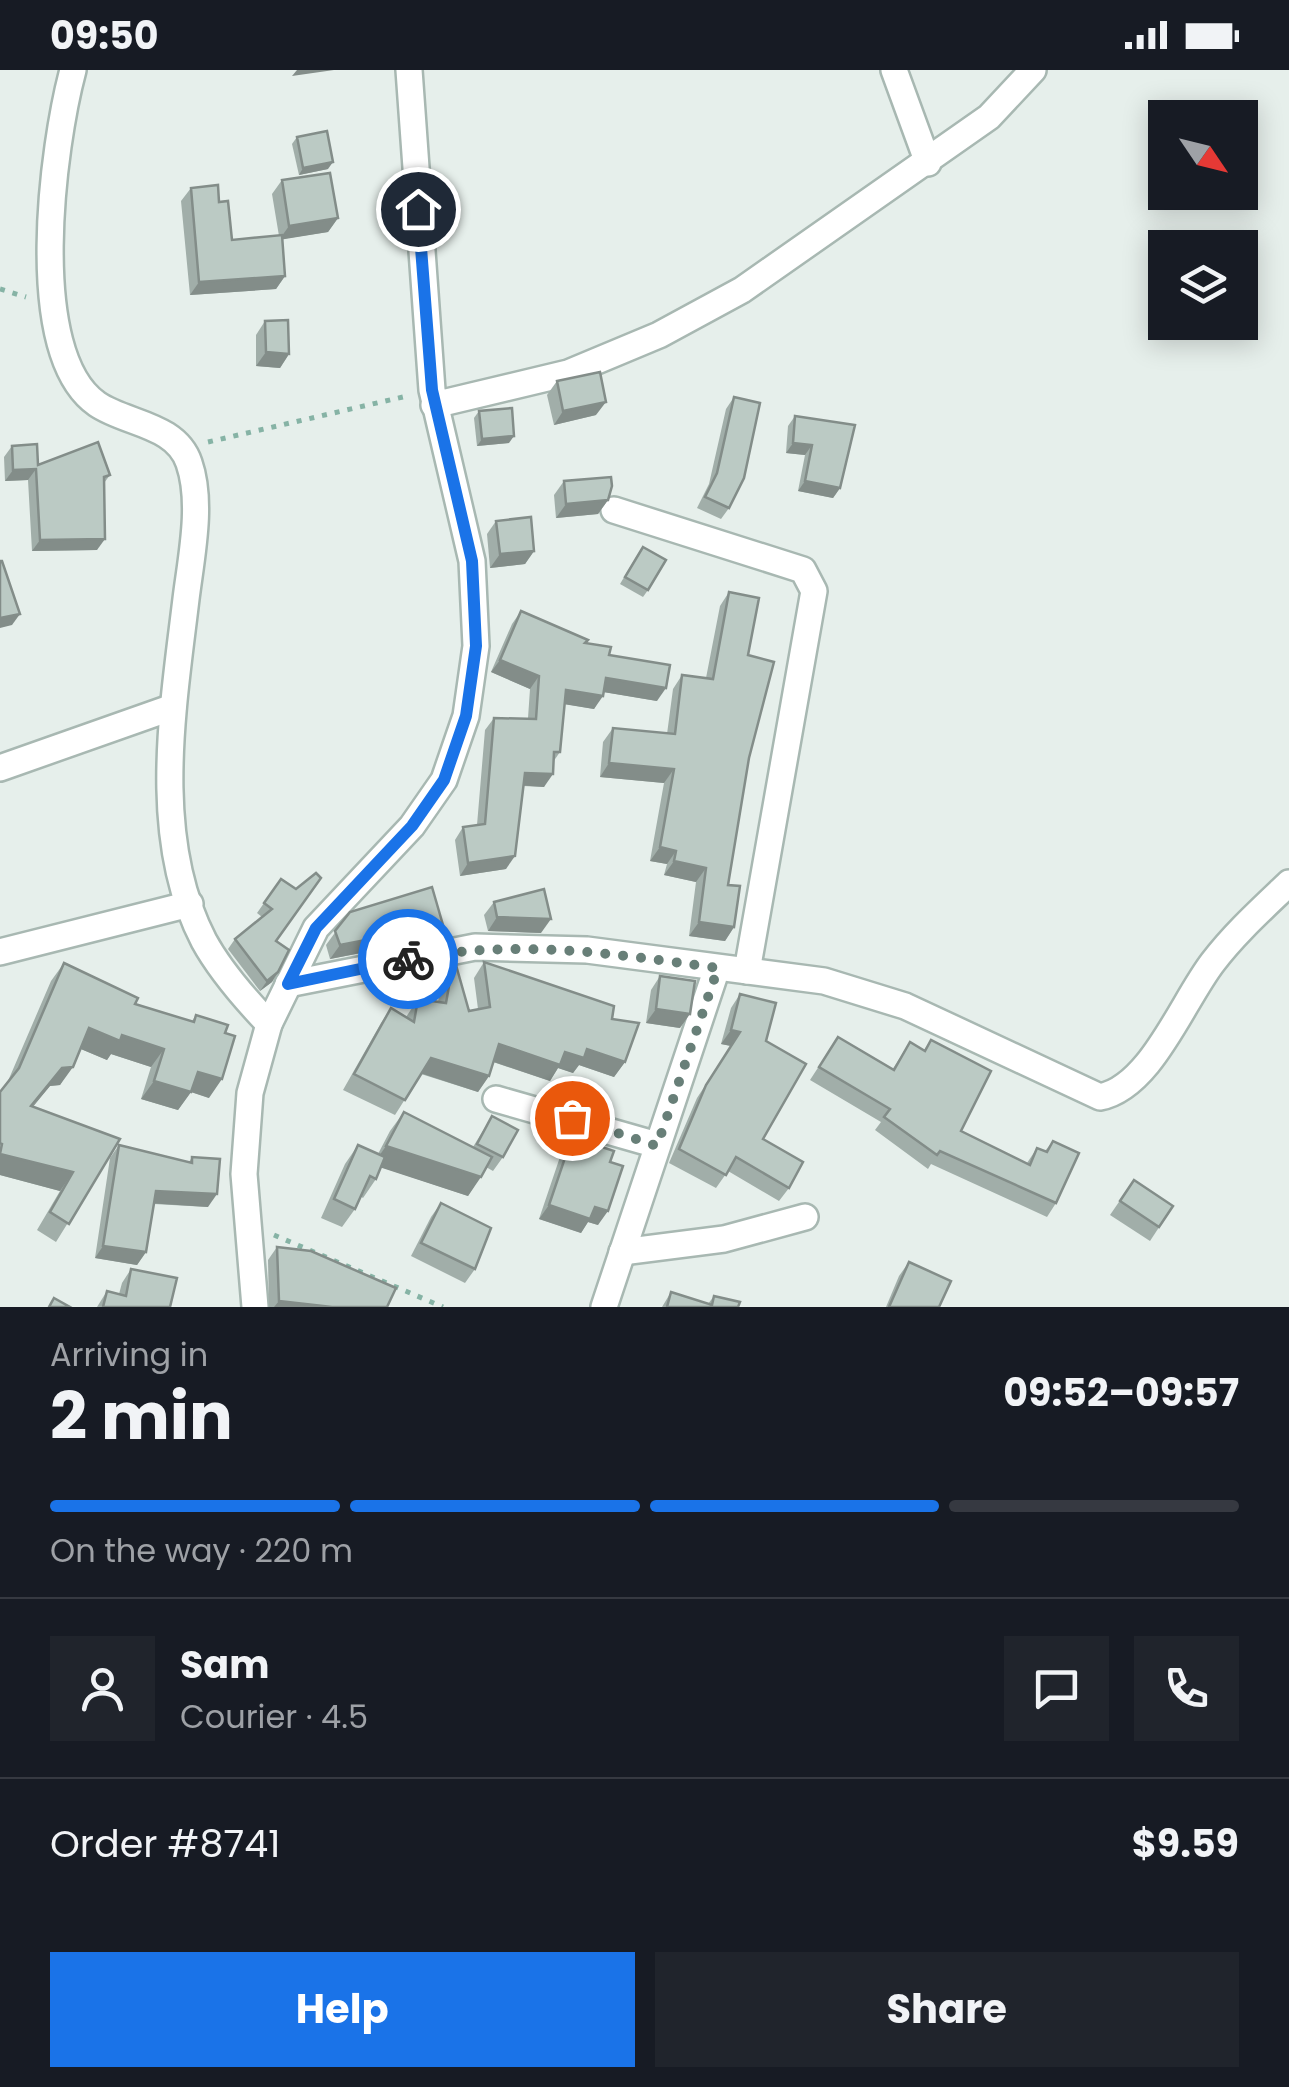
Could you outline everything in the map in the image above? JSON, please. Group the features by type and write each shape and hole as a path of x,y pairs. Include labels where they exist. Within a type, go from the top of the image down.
{"street":[{"path":"72,70 62,108 50,206 52,304 67,361 79,386 97,404 162,432 181,447 190,465 194,506 173,707 171,818 190,904 204,941 239,992 269,1024"},
{"path":"255,1307 244,1174 250,1093 269,1024 316,928 412,826 444,780 466,716 476,646 472,561 433,398 409,70"},
{"path":"894,70 928,163"},
{"path":"433,398 568,372 659,335 742,290 928,163 989,117 1034,70"},
{"path":"614,510 803,570 814,591 747,971"},
{"path":"0,768 173,707"},
{"path":"288,984 475,947 587,950 824,981 905,1006 1100,1097 1119,1093 1141,1072 1213,962 1289,882"},
{"path":"0,952 190,904"},
{"path":"604,1307 718,968"},
{"path":"496,1098 657,1146"},
{"path":"622,1252 724,1239 805,1217"}],"path":[{"path":"181,447 433,398"},
{"path":"248,1224 443,1307"}],"building":[{"path":"327,131 333,162 303,168 297,137"},
{"path":"330,173 338,218 289,226 282,180"},
{"path":"218,185 219,202 228,201 232,240 282,235 285,276 199,282 191,188"},
{"path":"288,320 289,354 266,352 265,321"},
{"path":"600,372 606,402 563,411 557,381"},
{"path":"734,397 760,403 744,478 729,508 705,497 717,473"},
{"path":"512,408 514,436 482,439 479,411"},
{"path":"795,416 855,425 840,488 805,481 812,445 793,443"},
{"path":"98,442 110,475 104,477 105,539 40,540 36,469 13,470 12,446 37,444 38,465"},
{"path":"611,477 608,500 566,504 564,481"},
{"path":"531,517 534,551 500,554 496,521"},
{"path":"643,547 666,560 648,590 625,577"},
{"path":"0,561 20,614 0,618"},
{"path":"729,592 759,598 748,655 774,662 749,758 728,885 740,886 734,927 699,922 706,868 674,861 676,851 660,847 674,769 609,763 613,728 675,734 682,675 713,679"},
{"path":"521,611 588,640 585,643 611,647 609,655 670,665 666,688 606,678 603,696 566,690 560,752 554,752 553,774 525,773 515,856 468,863 463,827 485,824 494,718 536,719 539,676 500,660"},
{"path":"316,873 321,878 276,941 289,950 278,972 267,981 235,939 272,909 264,903 281,879 296,889"},
{"path":"432,887 443,925 340,945 335,931 350,912"},
{"path":"544,889 551,919 497,917 494,902"},
{"path":"454,958 469,1011 490,1007 484,962 614,1006 612,1019 639,1023 625,1062 587,1049 584,1058 565,1052 560,1065 499,1044 489,1076 431,1058 405,1100 354,1074 391,1008 414,1022 418,999 446,1003"},
{"path":"64,963 138,998 135,1004 194,1022 196,1015 228,1025 225,1033 235,1036 222,1079 198,1072 191,1092 154,1081 164,1049 122,1035 120,1041 89,1028 73,1067 62,1068 31,1106 120,1139 69,1224 50,1212 73,1172 0,1154 0,1092 19,1068"},
{"path":"660,976 695,981 690,1014 656,1009"},
{"path":"740,994 776,1003 766,1041 806,1064 763,1139 803,1162 789,1188 736,1157 726,1175 679,1149 706,1085 740,1032 731,1030"},
{"path":"838,1037 894,1070 910,1042 925,1051 931,1040 991,1071 961,1131 1030,1165 1037,1148 1047,1152 1053,1141 1079,1153 1056,1203 940,1151 937,1155 884,1117 890,1109 819,1067"},
{"path":"404,1112 492,1157 481,1177 386,1146"},
{"path":"492,1116 518,1130 503,1157 477,1144"},
{"path":"572,1137 614,1151 610,1162 623,1166 608,1211 595,1207 590,1219 549,1205"},
{"path":"119,1145 192,1163 192,1157 220,1159 217,1194 156,1191 146,1252 103,1246"},
{"path":"358,1145 385,1157 376,1179 370,1176 355,1209 334,1199"},
{"path":"1134,1180 1173,1206 1159,1227 1120,1201"},
{"path":"441,1203 491,1228 475,1269 421,1243"},
{"path":"277,1247 311,1251 396,1288 387,1307 332,1307 279,1301"},
{"path":"909,1262 951,1281 939,1307 889,1307"},
{"path":"131,1269 177,1278 170,1307 103,1307 107,1291 126,1296"},
{"path":"671,1292 712,1305 714,1296 740,1302 738,1307 667,1307"},
{"path":"54,1298 70,1307 49,1307"}],"way so far":[{"path":"408,959 475,947 587,950 718,968 657,1146 572,1118"}],"route":[{"path":"408,959 288,984 316,928 338,900 412,826 444,780 466,716 476,646 472,561 434,405 418,209"}]}
